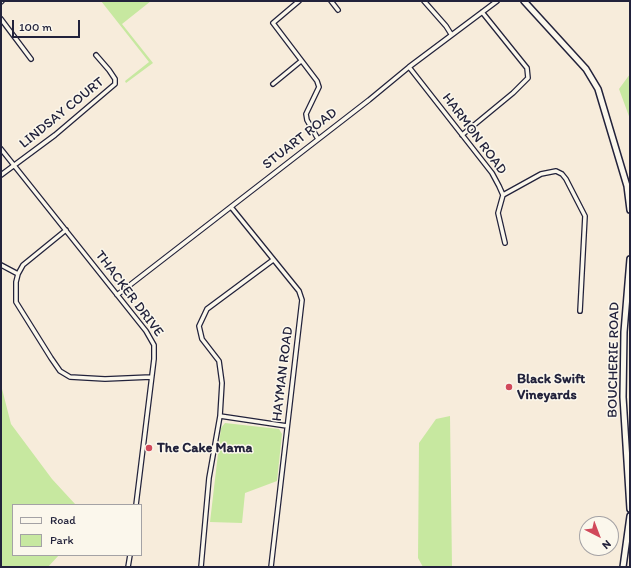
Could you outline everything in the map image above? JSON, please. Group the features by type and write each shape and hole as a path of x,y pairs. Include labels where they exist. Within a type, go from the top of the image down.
{"main road":[{"path":"524,1 586,69 598,89 627,186 630,210"},
{"name":"BOUCHERIE ROAD","path":"630,259 624,332 623,397 630,509"},
{"path":"623,567 628,540 630,516"}],"street":[{"path":"299,1 273,23 317,81 319,87 306,114 307,120 318,139"},
{"path":"331,1 338,10"},
{"path":"424,1 451,34"},
{"name":"STUART ROAD","path":"118,295 409,66 498,1"},
{"path":"462,135 513,93 528,78 527,68 482,12"},
{"path":"1,19 31,59"},
{"name":"LINDSAY COURT","path":"14,164 55,135 115,84 115,79 96,55"},
{"path":"273,84 301,61"},
{"name":"HARMON ROAD","path":"409,66 492,173 503,195 498,213 505,243"},
{"name":"THACKER DRIVE","path":"1,149 118,295 152,340 155,350 136,504"},
{"path":"1,175 14,164"},
{"path":"503,195 541,174 556,171 562,174 566,179 585,216 580,311"},
{"name":"HAYMAN ROAD","path":"231,206 299,291 302,300 271,567"},
{"path":"66,230 23,265 18,274 15,292 16,302 60,371 70,377 80,379 152,377"},
{"path":"201,567 209,478 220,416 222,382 220,367 216,356 202,339 199,326 207,309 273,260"},
{"path":"1,265 18,274"},
{"path":"220,416 287,426"},
{"path":"128,567 130,556"}],"green space":[{"path":"101,1 151,1 122,24 153,63 126,83 125,81 149,62"},
{"path":"630,74 630,119 619,89"},
{"path":"1,385 11,424 52,479 75,504 12,504 12,556 58,556 48,567 1,567"},
{"path":"450,416 452,567 423,567 418,558 419,443 436,419"},
{"path":"225,423 279,429 282,434 277,481 245,493 242,523 210,522 221,428"}],"place":[{"name":"Black Swift Vineyards","path":"509,387"},
{"name":"The Cake Mama","path":"149,448"}]}
